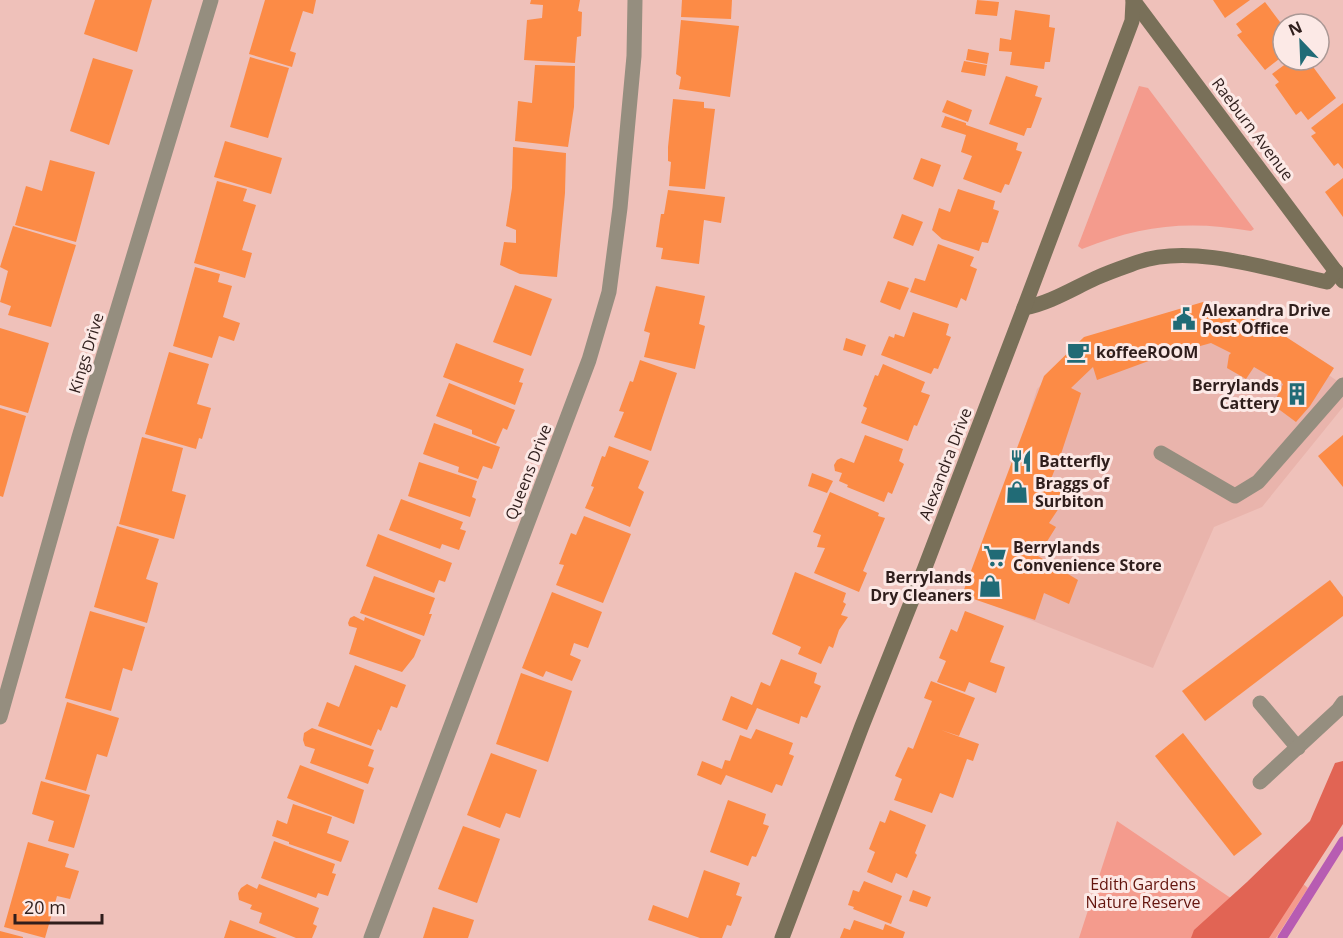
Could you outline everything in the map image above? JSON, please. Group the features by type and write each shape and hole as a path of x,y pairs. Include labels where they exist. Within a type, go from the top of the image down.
{"street":[{"name":"Kings Drive","path":"0,717 83,426 211,0"},
{"name":"Queens Drive","path":"371,938 590,360 609,292 620,208 634,56 635,0"},
{"name":"Raeburn Avenue","path":"1133,0 1340,276"},
{"name":"Alexandra Drive","path":"782,938 1024,308 1131,21 1133,0"},
{"path":"1024,308 1041,305 1097,278 1142,261 1176,255 1214,258 1327,282 1340,276"},
{"path":"1161,453 1234,496 1258,482 1343,386"},
{"path":"1260,782 1343,703"},
{"path":"1260,704 1298,748"}],"shaded area":[{"path":"1243,315 1343,385 1343,407 1262,507 1214,527 1153,668 972,597 1037,389 1080,346"},
{"path":"1343,761 1343,824 1269,938 1191,938 1194,930 1310,821 1335,763"}],"green space":[{"path":"1139,86 1148,88 1254,229 1251,231 1207,226 1165,227 1125,235 1082,249 1078,246"},
{"name":"Edith Gardens Nature Reserve","path":"1117,821 1241,905 1279,864 1308,888 1276,938 1079,938"}],"building":[{"path":"95,0 152,0 137,52 84,34"},
{"path":"265,0 316,0 313,14 303,11 290,51 296,53 292,67 249,54"},
{"path":"531,0 580,0 578,11 582,12 581,36 577,37 575,63 524,60 527,20 542,18 543,5 530,4"},
{"path":"682,0 732,0 731,19 681,17"},
{"path":"977,0 999,2 997,16 975,14"},
{"path":"1213,0 1250,0 1225,18"},
{"path":"1265,2 1272,12 1271,65 1265,70 1237,35 1242,32 1236,24"},
{"path":"1015,10 1050,15 1049,27 1055,28 1050,62 1045,62 1044,69 1010,65 1012,52 999,51 1000,38 1011,40"},
{"path":"681,20 739,26 730,97 679,89 681,77 676,74"},
{"path":"968,49 989,53 987,64 966,60"},
{"path":"250,57 289,68 268,138 230,127"},
{"path":"93,58 133,70 109,145 70,131"},
{"path":"964,61 987,65 985,76 961,72"},
{"path":"535,65 575,66 574,107 568,147 515,141 518,101 532,103"},
{"path":"1275,72 1317,72 1336,98 1308,120 1301,111 1296,115 1275,85 1279,82 1272,74"},
{"path":"1006,76 1038,86 1035,96 1042,98 1031,128 1027,128 1024,136 989,124"},
{"path":"673,99 704,102 704,108 715,109 705,189 669,186 671,162 668,161 668,147"},
{"path":"947,100 972,110 968,122 942,112"},
{"path":"1343,103 1343,169 1338,163 1334,166 1311,136 1316,133 1311,128"},
{"path":"945,116 1018,143 1016,150 1022,152 1009,185 1005,184 1001,193 963,179 972,156 961,152 966,135 941,127"},
{"path":"225,141 282,158 271,194 214,177"},
{"path":"513,147 566,153 565,193 557,277 520,274 500,265 504,242 516,243 516,230 506,226 512,188"},
{"path":"921,158 941,165 933,187 913,179"},
{"path":"50,160 95,172 76,242 15,225 26,186 42,191"},
{"path":"1343,178 1343,217 1325,192"},
{"path":"217,181 247,189 243,201 256,205 242,250 252,253 245,278 194,263"},
{"path":"958,189 995,201 993,209 999,211 988,243 982,242 979,251 942,239 932,230 939,208 950,212"},
{"path":"668,190 725,197 721,223 704,220 699,264 661,259 663,248 656,247 661,214 664,214"},
{"path":"902,214 923,222 913,246 893,238"},
{"path":"13,226 76,245 51,327 8,315 11,306 0,302 8,271 0,267"},
{"path":"938,244 974,257 970,266 977,269 966,301 961,298 957,308 910,292 915,278 925,281"},
{"path":"195,267 220,274 218,282 232,286 223,317 240,323 234,341 219,336 212,358 173,346"},
{"path":"888,281 909,288 900,310 880,302"},
{"path":"515,285 552,299 531,356 493,342"},
{"path":"656,286 705,296 699,324 705,326 695,369 644,357 650,333 644,331"},
{"path":"1203,302 1249,313 1334,368 1310,406 1296,422 1273,405 1283,384 1254,367 1246,379 1227,368 1231,353 1211,343 1154,359 1097,380 1093,367 1071,388 1081,393 1049,484 1067,496 1049,523 1056,527 1038,556 1078,580 1069,604 1044,593 1035,620 962,595 1044,376 1084,337"},
{"path":"913,312 949,324 946,335 951,337 938,369 934,368 931,374 881,355 889,336 894,338 895,334 904,337"},
{"path":"0,328 49,343 28,413 0,405"},
{"path":"846,338 866,345 862,356 843,350"},
{"path":"456,343 524,369 519,382 523,383 515,405 443,377"},
{"path":"169,352 209,364 197,404 211,408 202,439 199,438 196,449 145,434"},
{"path":"640,360 677,373 651,451 614,437 624,412 619,411 630,381 633,382"},
{"path":"883,364 925,382 921,392 930,395 908,441 861,423 867,408 863,406 875,375 878,376"},
{"path":"449,383 515,410 507,430 503,428 496,444 472,434 472,430 436,416"},
{"path":"0,408 26,416 3,497 0,496"},
{"path":"434,423 500,447 492,469 483,466 478,479 458,472 459,467 423,454"},
{"path":"865,435 903,449 899,461 904,464 892,494 888,492 884,502 847,487 848,485 839,481 842,473 835,471 834,465 841,458 854,463"},
{"path":"1343,435 1343,487 1318,456"},
{"path":"142,437 183,448 172,491 186,495 174,539 119,524"},
{"path":"609,446 649,461 638,488 644,492 630,527 585,508 594,487 591,486 602,456 605,457"},
{"path":"419,462 477,481 472,497 476,499 470,517 408,496"},
{"path":"812,473 833,481 827,493 808,486"},
{"path":"830,492 879,513 878,516 885,518 863,571 867,573 859,592 814,573 825,548 817,547 821,535 813,532"},
{"path":"401,499 463,522 460,529 466,531 459,550 442,544 440,549 389,530"},
{"path":"584,516 631,534 603,603 556,585 564,565 559,564 571,533 576,535"},
{"path":"117,526 159,539 146,579 158,583 147,623 94,607"},
{"path":"378,534 452,563 445,582 439,580 434,593 366,566"},
{"path":"795,572 846,593 843,602 846,604 841,615 848,617 839,630 833,648 829,646 821,664 798,654 801,647 772,634"},
{"path":"374,576 435,598 424,636 360,613"},
{"path":"1330,580 1343,597 1343,616 1205,721 1182,691"},
{"path":"552,592 602,612 588,648 574,643 570,655 581,660 572,681 546,671 543,677 522,668"},
{"path":"90,611 145,627 132,671 123,668 111,711 65,698"},
{"path":"965,611 1004,626 990,662 1005,667 996,693 969,682 965,692 937,682 946,661 939,658 951,629 957,632"},
{"path":"354,616 364,621 365,617 421,640 414,657 402,672 349,654 357,628 349,626 348,623"},
{"path":"781,659 817,673 814,683 821,686 807,718 801,716 799,724 757,708 747,730 722,720 731,696 752,705 761,682 770,686"},
{"path":"355,665 406,685 397,708 391,706 381,731 378,729 371,746 318,726 327,702 339,707"},
{"path":"521,673 572,691 548,762 496,744"},
{"path":"931,681 975,698 959,736 941,730 979,744 973,761 967,759 953,798 940,793 932,813 894,800 902,779 895,776 908,747 913,749 932,701 924,698"},
{"path":"67,702 119,718 107,757 97,754 86,791 45,779"},
{"path":"312,728 374,750 368,766 374,768 368,784 310,763 315,749 305,746 303,740 304,733"},
{"path":"756,729 793,743 789,754 794,756 782,786 776,784 772,793 726,775 721,785 697,775 702,761 722,769 725,760 730,761 740,735 751,739"},
{"path":"1183,733 1262,834 1234,856 1155,756"},
{"path":"491,753 537,770 520,818 506,813 500,828 467,815"},
{"path":"300,765 364,790 354,824 287,798"},
{"path":"41,781 90,795 74,848 48,841 54,821 32,814"},
{"path":"728,800 766,814 763,824 769,826 756,857 752,856 748,866 710,852"},
{"path":"293,804 332,817 327,833 349,841 341,862 272,836 277,820 287,824"},
{"path":"890,810 926,825 907,878 896,873 892,883 867,872 875,852 869,849 880,821 885,823"},
{"path":"463,826 500,839 477,903 438,889"},
{"path":"274,841 335,864 332,873 336,874 328,896 318,893 316,898 261,878"},
{"path":"28,842 69,854 65,867 79,871 70,899 57,896 45,938 4,927"},
{"path":"704,870 740,883 736,895 742,897 731,926 727,925 722,938 700,938 648,920 653,905 688,918"},
{"path":"864,881 902,896 891,924 848,905 853,890 859,892"},
{"path":"247,884 257,889 259,884 319,908 313,924 317,926 312,938 296,938 259,923 262,913 250,909 252,905 239,900 238,893"},
{"path":"913,890 931,897 927,907 909,901"},
{"path":"433,907 474,920 468,938 423,938"},
{"path":"230,920 277,938 224,938"},
{"path":"854,920 883,930 885,924 905,932 903,938 840,938 844,928 850,930"},
{"path":"0,931 23,937 23,938 0,938"}],"waterway":[{"path":"1282,938 1343,841"}],"place":[{"name":"Alexandra Drive Post Office","path":"1184,319"},
{"name":"koffeeROOM","path":"1078,352"},
{"name":"Berrylands Cattery","path":"1297,394"},
{"name":"Batterfly","path":"1021,461"},
{"name":"Braggs of Surbiton","path":"1017,492"},
{"name":"Berrylands Convenience Store","path":"995,556"},
{"name":"Berrylands Dry Cleaners","path":"990,586"}]}
